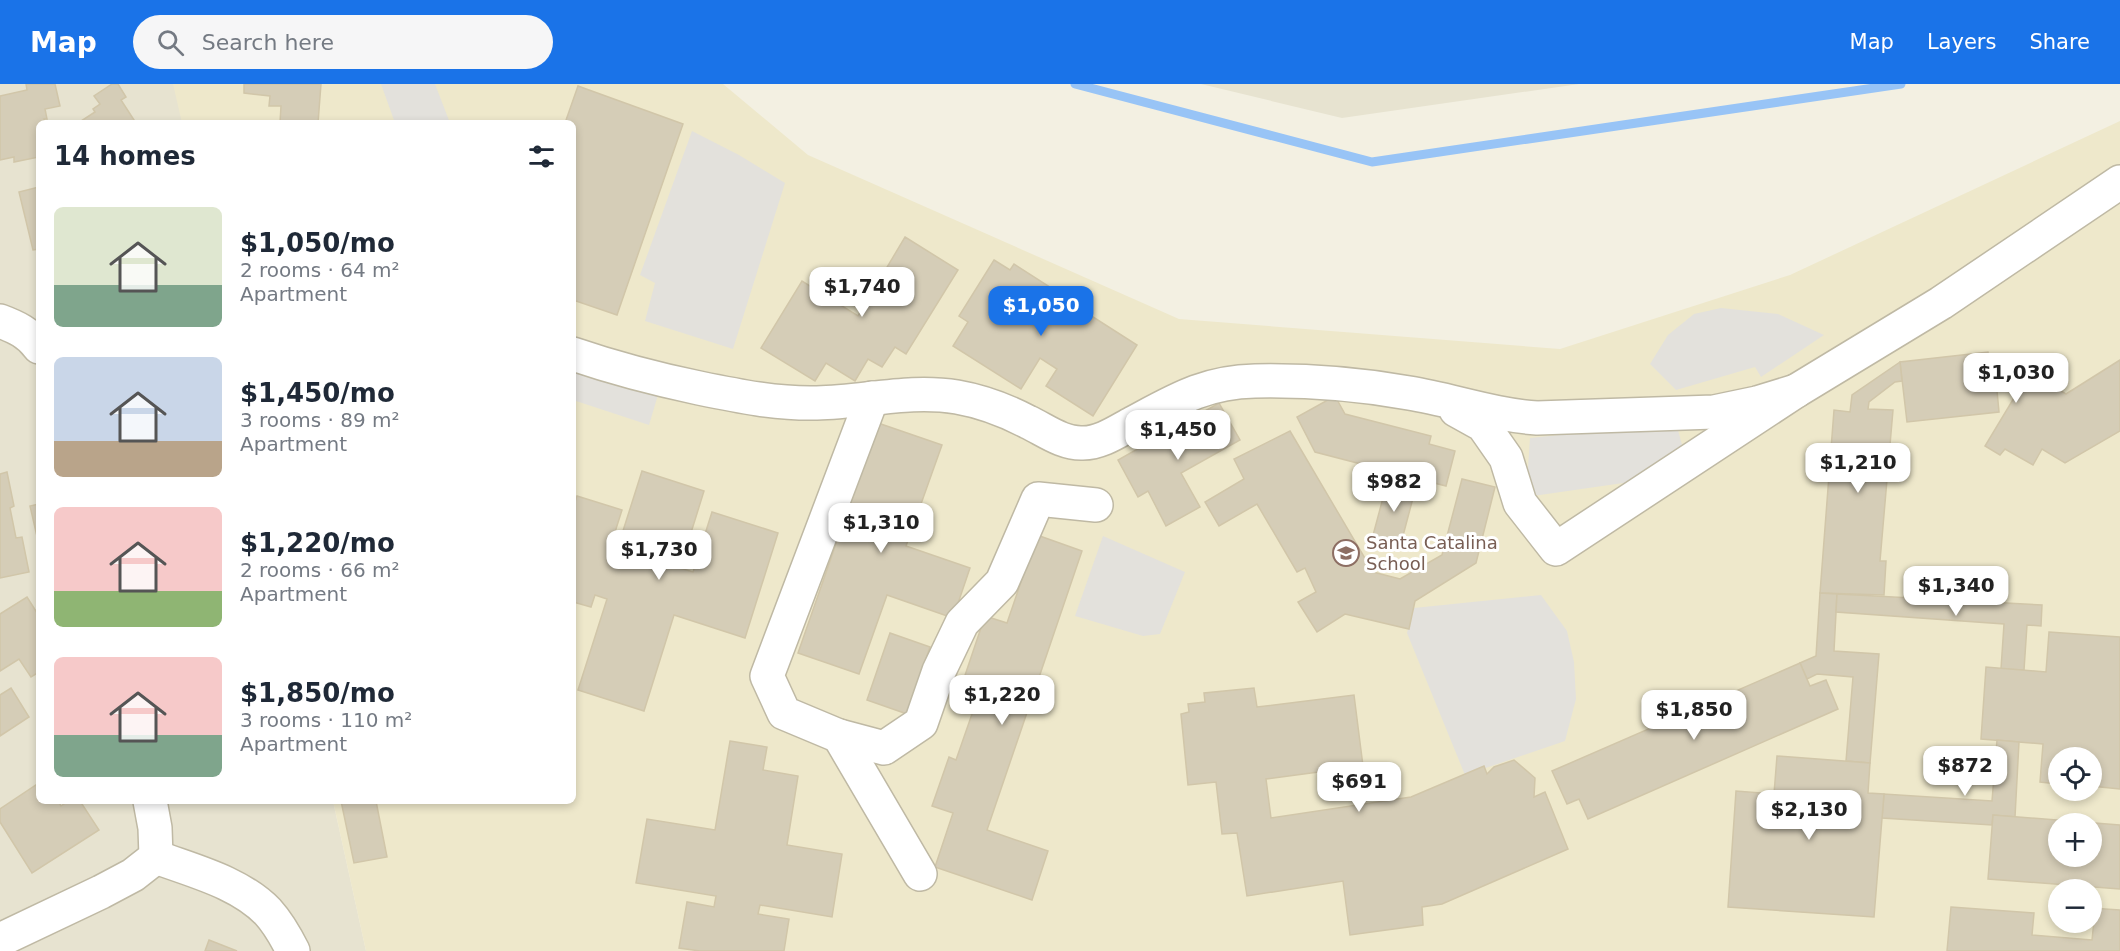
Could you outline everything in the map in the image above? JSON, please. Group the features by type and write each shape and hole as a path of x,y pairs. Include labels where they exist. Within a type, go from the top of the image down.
{"street":[{"path":"1438,400 1483,425 1506,458 1520,503 1556,549 1796,391 1941,303 2120,182"},
{"path":"0,321 30,335 36,343"},
{"path":"576,355 672,382 764,400 815,403 912,393 959,398 1026,420 1073,443 1085,444 1109,436 1196,390 1217,384 1252,381 1329,383 1411,393 1510,416 1537,418 1714,412 1757,403 1796,391"},
{"path":"872,398 768,676 784,713 838,736 884,748 921,723 939,671 962,623 1002,582 1038,499 1096,505"},
{"path":"1506,458 1537,418"},
{"path":"838,736 920,874"},
{"path":"151,804 155,828 156,857"},
{"path":"0,940 133,875 156,857"},
{"path":"156,857 247,894 268,912 285,935 293,951"}],"shaded area":[{"path":"0,84 178,84 185,120 36,120 36,804 334,804 366,951 0,951"},
{"name":"Santa Catalina School","path":"173,84 723,84 808,155 1179,319 1560,349 1790,275 2120,121 2120,951 366,951 334,804 576,804 576,120 181,120"},
{"path":"381,84 435,84 449,120 394,120"},
{"path":"1201,84 1579,84 1342,118"},
{"path":"692,131 739,155 785,183 733,349 645,321 655,283 640,275"},
{"path":"1721,308 1778,314 1824,335 1761,377 1755,367 1676,390 1650,364 1668,335 1694,314"},
{"path":"576,369 658,395 649,425 576,401"},
{"path":"1676,423 1684,452 1644,480 1526,497 1530,438"},
{"path":"1103,536 1185,572 1160,634 1143,636 1075,616"},
{"path":"1541,595 1567,631 1574,662 1576,699 1565,741 1465,775 1407,633 1414,608"}],"building":[{"path":"26,84 55,84 60,106 45,109 47,119 36,120 36,158 14,162 14,157 0,160 0,96 27,90"},
{"path":"112,84 118,84 126,97 121,100 134,120 83,120 95,112 93,109 100,104 94,96"},
{"path":"244,84 321,84 318,120 280,120 281,106 269,106 270,96 244,93"},
{"path":"578,86 683,124 617,315 576,301 576,120 566,120"},
{"path":"36,188 36,250 33,250 19,192"},
{"path":"905,237 958,270 906,354 895,347 882,367 868,359 855,381 826,363 815,381 761,348 802,281 858,316"},
{"path":"994,260 1010,270 1014,264 1070,300 1066,306 1086,319 1090,315 1137,345 1093,416 1046,386 1057,369 1040,358 1021,389 953,346 968,322 959,316"},
{"path":"1988,352 1989,363 2010,361 2066,394 2120,360 2120,431 2065,463 2042,449 2033,465 2005,449 2000,455 1985,446 2020,388 2004,379 1996,380 1999,412 1907,422 1900,362"},
{"path":"1900,362 1902,381 1895,382 1869,402 1868,409 1893,410 1880,561 1886,561 1884,595 1820,593 1834,410 1850,412 1852,395"},
{"path":"1335,396 1345,414 1431,436 1429,444 1455,451 1446,486 1315,452 1297,417"},
{"path":"1219,403 1240,440 1181,473 1200,507 1166,526 1148,491 1138,497 1118,460"},
{"path":"878,423 942,445 906,546 970,568 953,618 887,595 859,674 798,653"},
{"path":"1290,431 1373,572 1400,579 1442,555 1462,479 1495,487 1476,563 1415,601 1409,629 1345,614 1317,632 1298,602 1316,592 1305,568 1297,572 1257,504 1219,526 1205,502 1244,479 1234,459"},
{"path":"642,471 704,491 680,568 693,572 712,512 778,533 745,638 674,615 644,711 578,690 607,599 595,595 591,607 576,603 577,496 622,510 615,532 622,534"},
{"path":"7,472 14,506 10,508 16,538 22,537 29,572 0,578 0,474"},
{"path":"1407,480 1417,483 1400,547 1372,539 1387,483 1404,487"},
{"path":"36,505 36,532 30,506"},
{"path":"1037,535 1082,551 987,830 1048,851 1032,900 935,867 953,813 932,806 949,757 956,760 972,714 954,708 985,616 1007,623"},
{"path":"1820,593 1837,594 1834,651 1879,654 1870,763 1846,761 1853,677 1817,674 1807,679 1800,663 1816,656"},
{"path":"1837,594 2042,605 2041,626 2027,625 2024,670 2001,669 2004,624 1836,612"},
{"path":"27,597 36,611 36,674 31,677 19,659 0,671 0,614"},
{"path":"2049,632 2120,637 2120,789 2102,787 2102,747 2048,747 2048,783 2040,782 2043,744 1981,739 1986,667 2046,672"},
{"path":"890,633 930,647 907,714 867,700"},
{"path":"1800,663 1810,686 1826,680 1838,709 1588,819 1579,799 1567,804 1552,771"},
{"path":"11,688 29,717 0,736 0,695"},
{"path":"1254,688 1257,707 1354,695 1363,766 1266,779 1271,818 1411,797 1484,766 1487,774 1494,767 1514,760 1535,778 1534,797 1545,792 1568,849 1442,904 1422,907 1423,925 1350,935 1343,881 1247,896 1237,833 1222,834 1216,782 1188,785 1181,714 1189,712 1188,704 1205,702 1204,693"},
{"path":"1997,740 2019,742 2015,817 1993,815 1992,825 1882,818 1884,794 1992,801"},
{"path":"730,741 767,747 763,770 798,776 787,845 842,854 832,917 760,905 758,914 789,919 784,951 700,951 679,948 687,902 714,907 716,896 636,883 647,819 715,830"},
{"path":"1777,756 1870,763 1868,793 1884,794 1874,917 1728,907 1736,791 1774,794"},
{"path":"36,785 36,804 60,804 61,806 82,804 99,830 32,873 0,822 0,809"},
{"path":"342,804 377,804 387,857 354,863"},
{"path":"1993,815 2048,819 2048,867 2102,867 2102,824 2120,825 2120,889 2102,888 2102,879 2048,879 2048,884 1988,879"},
{"path":"1951,907 2034,913 2032,935 2092,940 2093,933 2102,933 2102,909 2120,910 2120,951 1947,951"},
{"path":"209,940 237,951 205,951"}],"waterway":[{"path":"1075,84 1372,162 1901,84"}],"place":[{"name":"Santa Catalina School","path":"1346,553"}]}
